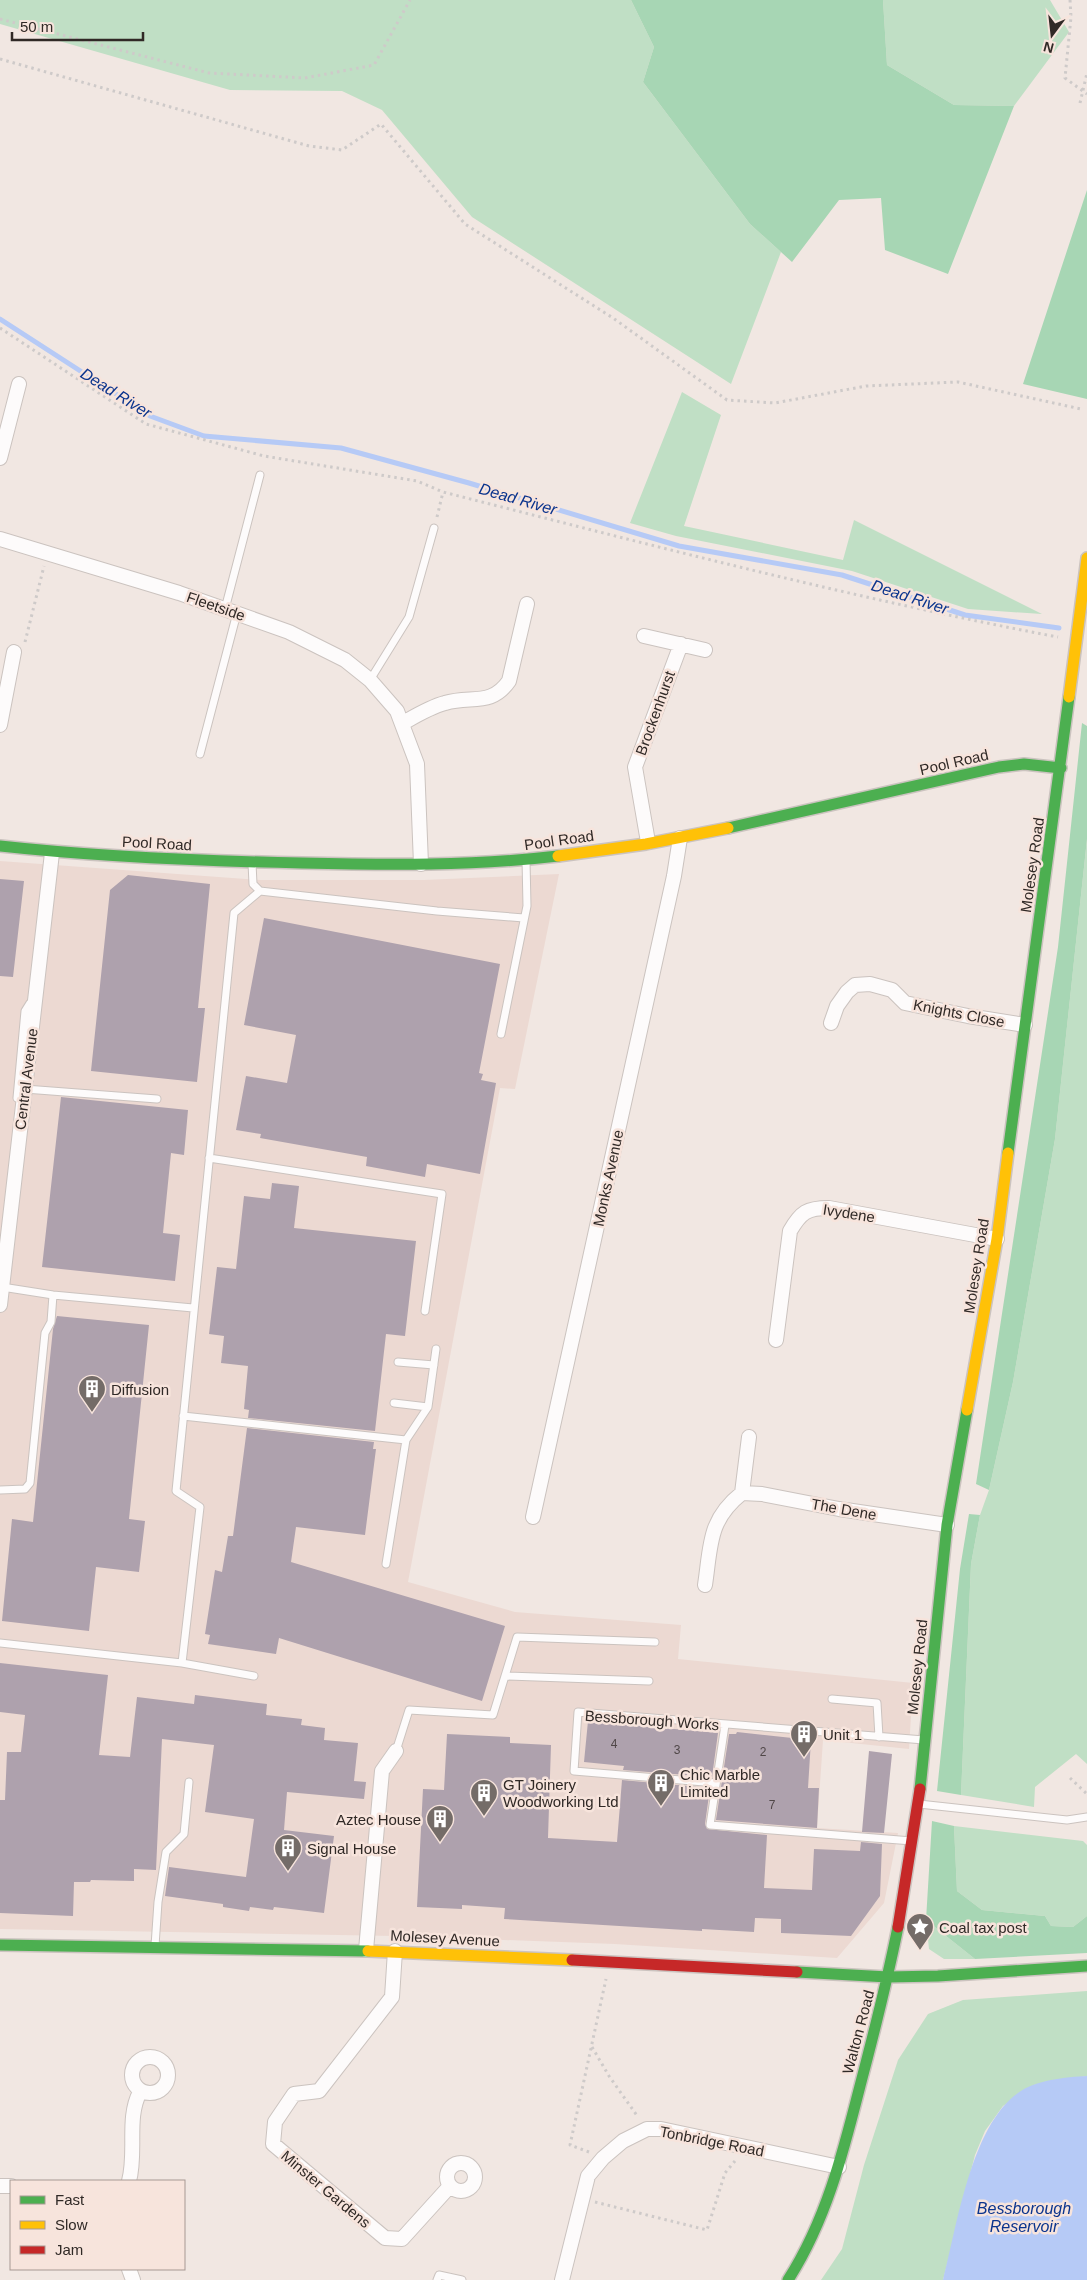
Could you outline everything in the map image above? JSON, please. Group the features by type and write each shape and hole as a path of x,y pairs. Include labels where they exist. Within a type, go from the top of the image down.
{"street":[{"path":"0,458 19,384"},
{"name":"Fleetside","path":"0,539 231,611 289,632 345,660 370,680 397,711 403,723 416,764 422,864"},
{"name":"Molesey Road","path":"888,1977 914,1841 947,1525 997,1239 1024,1025 1061,768 1087,558"},
{"path":"403,723 430,707 448,702 488,699 502,691 509,681 526,604"},
{"path":"644,636 705,650"},
{"name":"Brockenhurst","path":"648,842 635,767 681,644"},
{"path":"0,725 14,652"},
{"name":"Pool Road","path":"0,846 52,853 252,862 422,864 526,860 680,838 999,767 1024,764 1061,768"},
{"name":"Monks Avenue","path":"533,1517 674,876 680,838"},
{"name":"Central Avenue","path":"0,1305 52,853"},
{"name":"Knights Close","path":"831,1023 837,1006 847,992 855,985 870,984 892,990 906,1003 1024,1025"},
{"name":"Ivydene","path":"776,1340 790,1231 798,1217 812,1208 829,1208 997,1239"},
{"path":"705,1585 714,1524 727,1505 742,1493 749,1437"},
{"name":"The Dene","path":"742,1493 762,1494 839,1509 947,1525"},
{"path":"366,1950 382,1771 396,1750"},
{"name":"Molesey Avenue","path":"0,1945 395,1951 888,1977"},
{"name":"Minster Gardens","path":"395,1951 392,1997 319,2091 294,2094 275,2122 272,2144 385,2238 402,2239 450,2186"},
{"name":"Walton Road","path":"788,2280 804,2255 815,2232 838,2167 888,1977 938,1976 1087,1966"},
{"path":"129,2180 132,2170 134,2103 140,2092"},
{"name":"Tonbridge Road","path":"562,2280 588,2176 603,2158 623,2141 647,2129 661,2129 838,2167"}],"lane":[{"path":"200,754 260,475"},
{"path":"370,680 409,618 434,528"},
{"path":"501,1034 528,892 526,860"},
{"path":"252,862 252,884 260,891 437,911 524,918"},
{"path":"182,1663 200,1507 176,1491 193,1308 234,913 260,891"},
{"path":"22,1108 17,1100 21,1041 25,1011 30,1003 35,1006"},
{"path":"25,1089 157,1099"},
{"path":"209,1158 442,1194 425,1311"},
{"path":"2,1287 53,1295 193,1308"},
{"path":"0,1490 25,1489 30,1483 45,1333 51,1322 53,1295"},
{"path":"386,1564 406,1440 428,1408 436,1349"},
{"path":"398,1362 434,1365"},
{"path":"394,1403 428,1408"},
{"path":"183,1416 406,1440"},
{"path":"396,1750 409,1710 493,1715 517,1637 655,1642"},
{"path":"0,1644 182,1663 254,1676"},
{"path":"506,1676 649,1681"},
{"path":"832,1699 877,1704 879,1736"},
{"name":"Bessborough Works","path":"716,1783 574,1771 578,1712 924,1740"},
{"path":"725,1724 710,1825 914,1841"},
{"path":"155,1946 158,1902 166,1852 184,1834 189,1782"},
{"path":"919,1804 1067,1820 1087,1817"},
{"path":"438,2280 439,2275 462,2280"}],"path":[{"path":"0,19 209,73 305,78 374,65 410,0"},
{"path":"1070,0 1071,17 1065,78 1087,94"},
{"path":"0,59 309,146 342,150 382,124 465,224 613,318 727,400 775,403 866,386 958,382 1081,409"},
{"path":"1080,103 1087,73"},
{"path":"0,328 146,424 264,456 417,481 443,492 654,546 961,618 1076,640"},
{"path":"434,528 443,492"},
{"path":"14,652 22,654 48,554"},
{"path":"1070,1778 1087,1794"},
{"path":"603,2158 570,2145 610,1961"},
{"path":"592,2046 609,2076 647,2129"},
{"path":"582,2199 707,2230 724,2173 746,2147"}],"shaded area":[{"path":"0,861 260,880 424,880 559,874 515,1089 500,1088 408,1582 515,1612 681,1625 678,1659 913,1683 909,1749 823,1740 817,1828 898,1833 884,1903 837,1958 615,1944 395,1936 0,1929"}],"green space":[{"path":"0,0 631,0 654,47 643,82 750,224 781,252 731,384 472,217 382,110 342,91 230,90 0,24"},
{"path":"631,0 883,0 887,65 954,105 1014,106 948,274 885,250 881,198 839,200 792,262 750,224 643,82 654,47"},
{"path":"883,0 1050,0 1069,32 1014,106 954,105 887,65"},
{"path":"1087,190 1087,399 1023,384"},
{"path":"682,392 721,415 684,526 843,560 854,520 1042,614 968,609 852,571 676,536 630,523"},
{"path":"1082,723 1087,726 1087,839 1055,1139 1013,1382 989,1490 976,1484 1058,947"},
{"path":"1087,839 1087,1764 1076,1754 1035,1787 1034,1807 961,1795 971,1564 980,1515 989,1490 1013,1382 1055,1139"},
{"path":"969,1514 980,1515 971,1564 961,1795 937,1791 960,1569"},
{"path":"932,1821 954,1826 957,1891 982,1910 1045,1916 1051,1926 1073,1927 1087,1916 1087,1953 975,1959 926,1920"},
{"path":"954,1826 1083,1841 1087,1845 1087,1916 1073,1927 1051,1926 1045,1916 982,1910 957,1891"},
{"path":"926,1920 975,1959 944,1959 929,1949"},
{"path":"1087,1991 1087,2076 1034,2085 1003,2106 985,2131 975,2155 943,2280 821,2280 842,2249 864,2165 898,2060 928,2014 963,2000"}],"water":[{"name":"Bessborough Reservoir","path":"1087,2076 1087,2280 943,2280 960,2206 977,2152 988,2129 1002,2108 1018,2093 1033,2085 1060,2078"}],"building":[{"path":"128,875 210,884 198,1008 205,1008 197,1082 91,1071 110,890"},
{"path":"0,879 24,881 13,977 0,976"},
{"path":"264,918 500,964 479,1073 483,1074 481,1080 496,1083 480,1174 427,1164 425,1177 366,1166 367,1157 260,1138 261,1134 236,1130 246,1076 287,1083 296,1035 244,1025"},
{"path":"61,1097 188,1110 184,1155 171,1153 163,1233 180,1235 175,1281 42,1267"},
{"path":"272,1183 299,1186 294,1228 416,1241 405,1336 386,1334 375,1431 248,1418 249,1410 244,1409 248,1366 221,1363 224,1336 209,1334 217,1267 236,1269 244,1196 270,1199"},
{"path":"57,1316 149,1325 129,1519 145,1521 139,1572 96,1567 89,1631 2,1621 12,1519 33,1522 53,1329"},
{"path":"247,1428 374,1442 373,1449 376,1449 365,1535 296,1527 291,1562 505,1626 482,1701 279,1638 276,1654 208,1644 210,1635 205,1634 215,1570 222,1572 228,1536 233,1536"},
{"path":"0,1663 108,1675 99,1755 130,1757 137,1697 194,1704 195,1695 267,1704 266,1715 302,1719 301,1725 325,1728 324,1740 358,1743 354,1781 366,1782 364,1799 287,1792 284,1830 334,1836 324,1913 274,1907 273,1910 250,1907 249,1911 223,1907 223,1904 165,1896 169,1867 246,1877 254,1819 205,1812 214,1745 162,1739 156,1870 134,1869 134,1881 91,1880 90,1882 74,1882 73,1916 0,1913 0,1800 5,1800 7,1752 21,1752 25,1715 0,1712"},
{"path":"588,1721 718,1733 712,1777 623,1770 624,1766 584,1762"},
{"path":"737,1732 811,1740 808,1788 819,1788 817,1828 716,1820 729,1734 736,1734"},
{"path":"447,1734 510,1737 510,1743 551,1745 548,1838 617,1842 622,1780 710,1788 705,1824 707,1829 767,1835 764,1888 812,1890 814,1849 860,1851 861,1842 882,1844 880,1896 851,1936 781,1933 781,1919 755,1918 754,1932 702,1929 702,1931 504,1919 505,1908 462,1905 462,1909 417,1907 423,1789 444,1790"},
{"path":"869,1751 892,1754 884,1833 862,1832"}],"waterway":[{"name":"Dead River","path":"0,319 150,416 204,436 341,448 469,483 679,546 842,575 965,615 1059,628"}],"traffic: fast":[{"path":"1008,1153 1069,697"},
{"path":"728,828 999,767 1024,764 1061,768"},
{"path":"0,846 151,858 334,864 494,862 558,856"},
{"path":"920,1789 947,1525 967,1410"},
{"path":"788,2280 813,2234 840,2161 875,2027 898,1927"},
{"path":"0,1945 368,1951"},
{"path":"797,1972 888,1977 938,1976 1087,1966"}],"traffic: slow":[{"path":"1069,697 1087,558"},
{"path":"558,856 646,844 728,828"},
{"path":"967,1410 997,1239 1008,1153"},
{"path":"368,1951 572,1960"}],"traffic: jam":[{"path":"898,1927 920,1789"},
{"path":"572,1960 797,1972"}],"place":[{"name":"Diffusion","path":"92,1413"},
{"name":"Unit 1","path":"804,1758"},
{"name":"Chic Marble Limited","path":"661,1807"},
{"name":"GT Joinery Woodworking Ltd","path":"484,1817"},
{"name":"Aztec House","path":"440,1843"},
{"name":"Signal House","path":"288,1872"},
{"name":"Coal tax post","path":"920,1951"}]}
